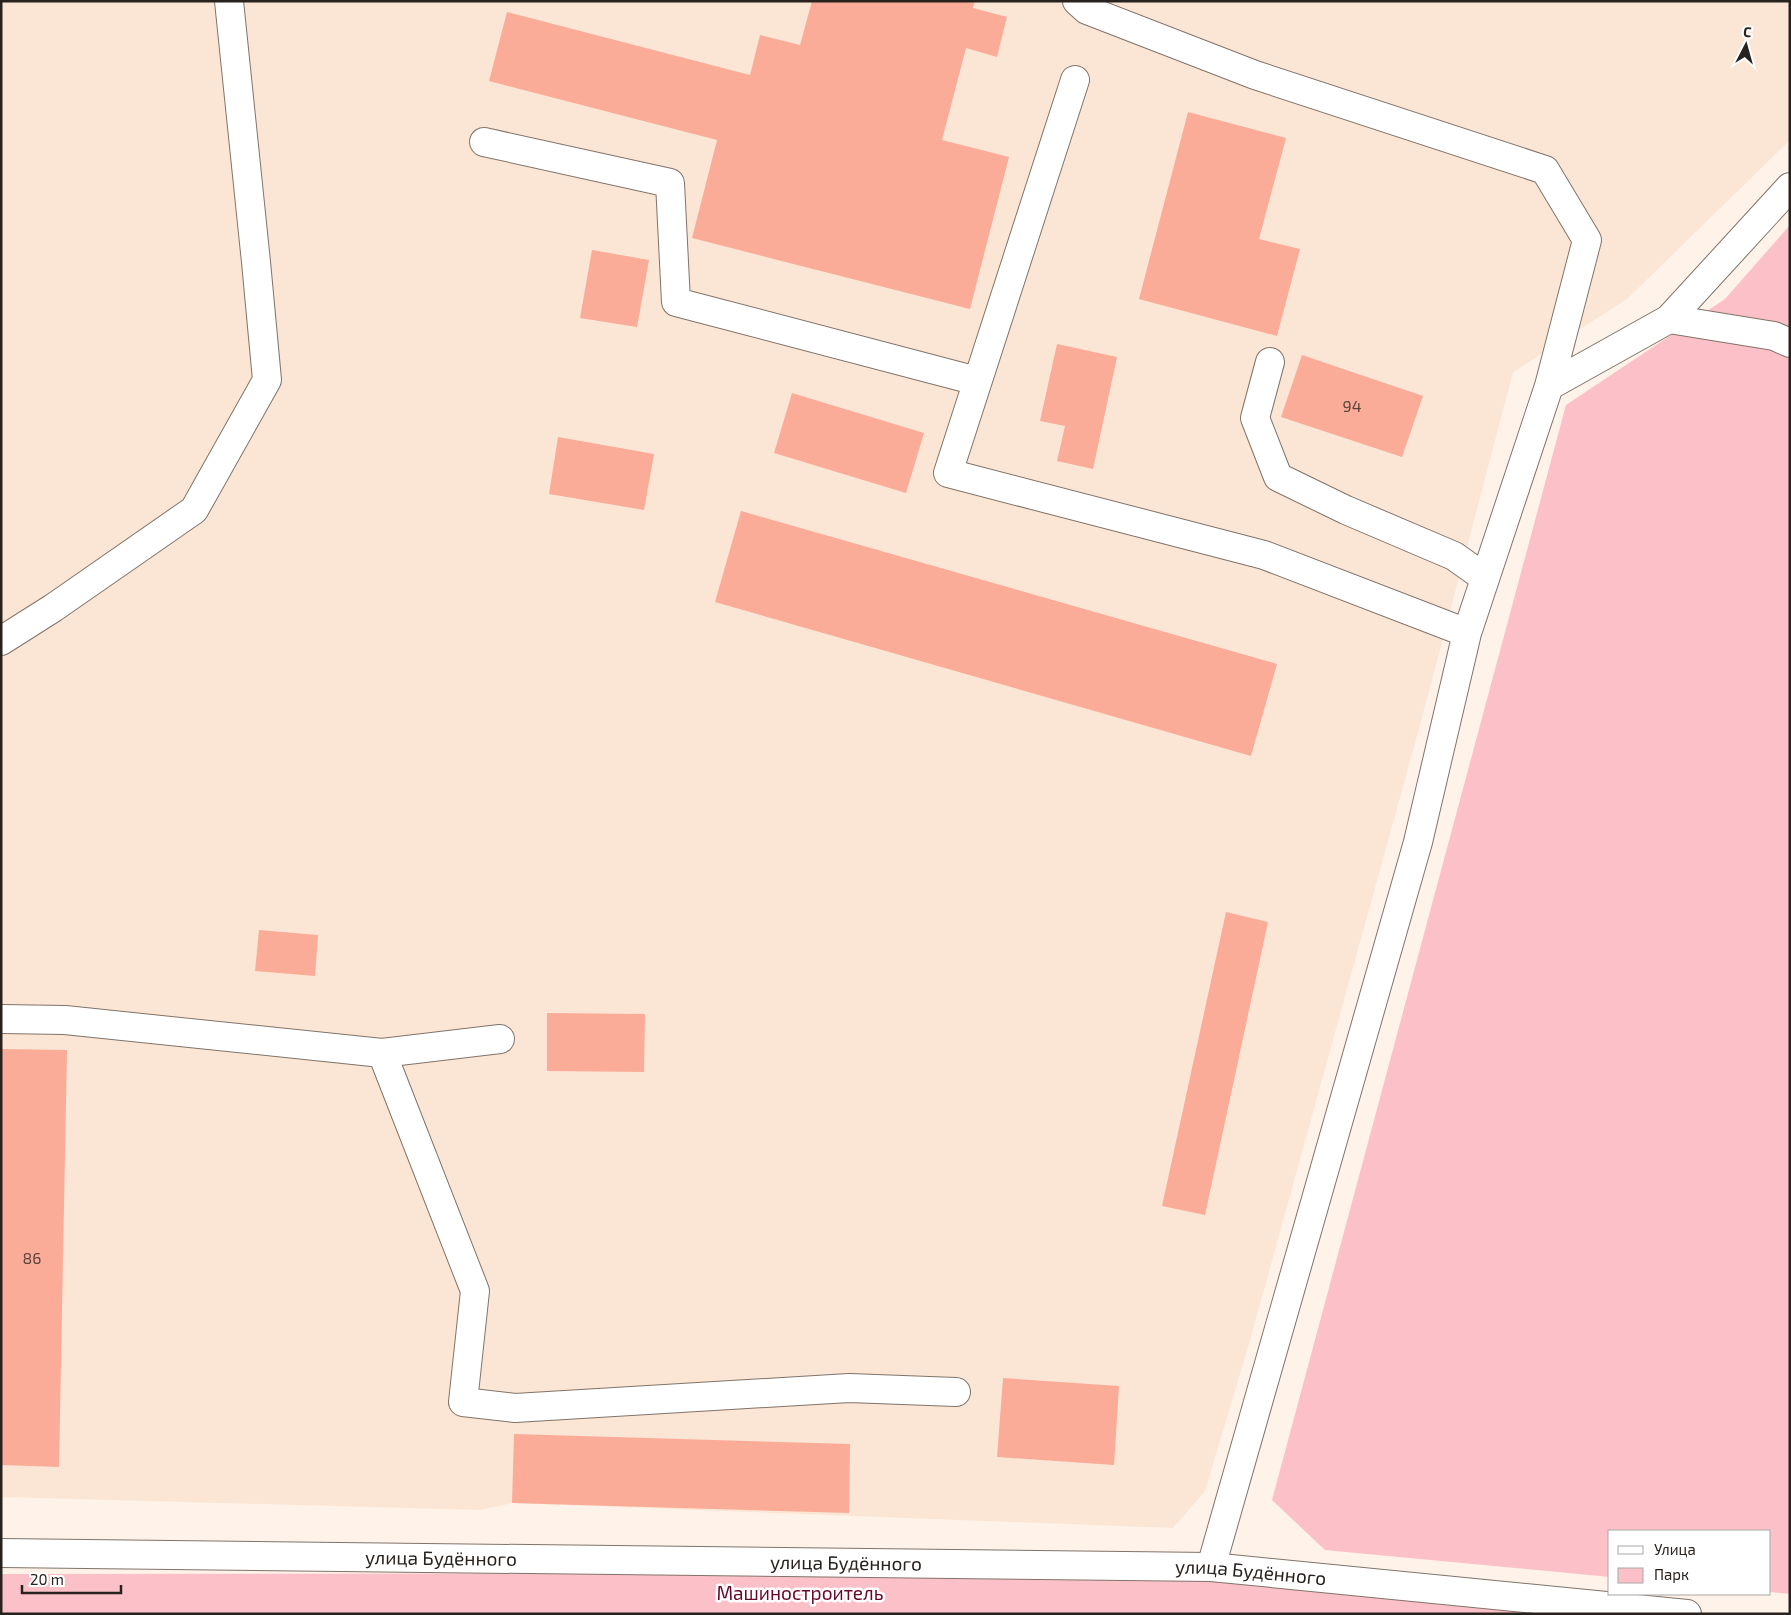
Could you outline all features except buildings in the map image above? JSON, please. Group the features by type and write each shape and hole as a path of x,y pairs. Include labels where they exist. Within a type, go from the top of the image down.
{"main road":[{"path":"1,641 194,510 267,380 228,1"},
{"path":"1077,1 1087,10 1255,75 1545,170 1587,240 1548,386 1467,633 1418,842 1211,1567"},
{"path":"1074,80 948,473 1264,555 1467,633"},
{"path":"484,142 670,182 676,302 977,381"},
{"path":"1548,386 1669,319 1790,187"},
{"path":"1669,319 1774,336 1790,343"},
{"path":"1270,362 1255,418 1278,477 1346,510 1454,556 1485,578"},
{"path":"1,1019 65,1020 382,1053 500,1039"},
{"path":"382,1053 475,1291 463,1402 515,1408 849,1388 956,1392"},
{"name":"улица Будённого","path":"1,1553 1211,1567 1688,1614"}],"shaded area":[{"path":"1,1 1790,1 1790,140 1627,299 1513,372 1423,714 1249,1344 1205,1491 1173,1528 512,1503 481,1510 1,1497"}],"green space":[{"path":"1790,225 1790,1594 1771,1592 1771,1530 1608,1530 1608,1577 1325,1550 1272,1500 1566,405 1725,299"},
{"name":"Машиностроитель","path":"1199,1573 1600,1614 1,1614 1,1574"}]}
